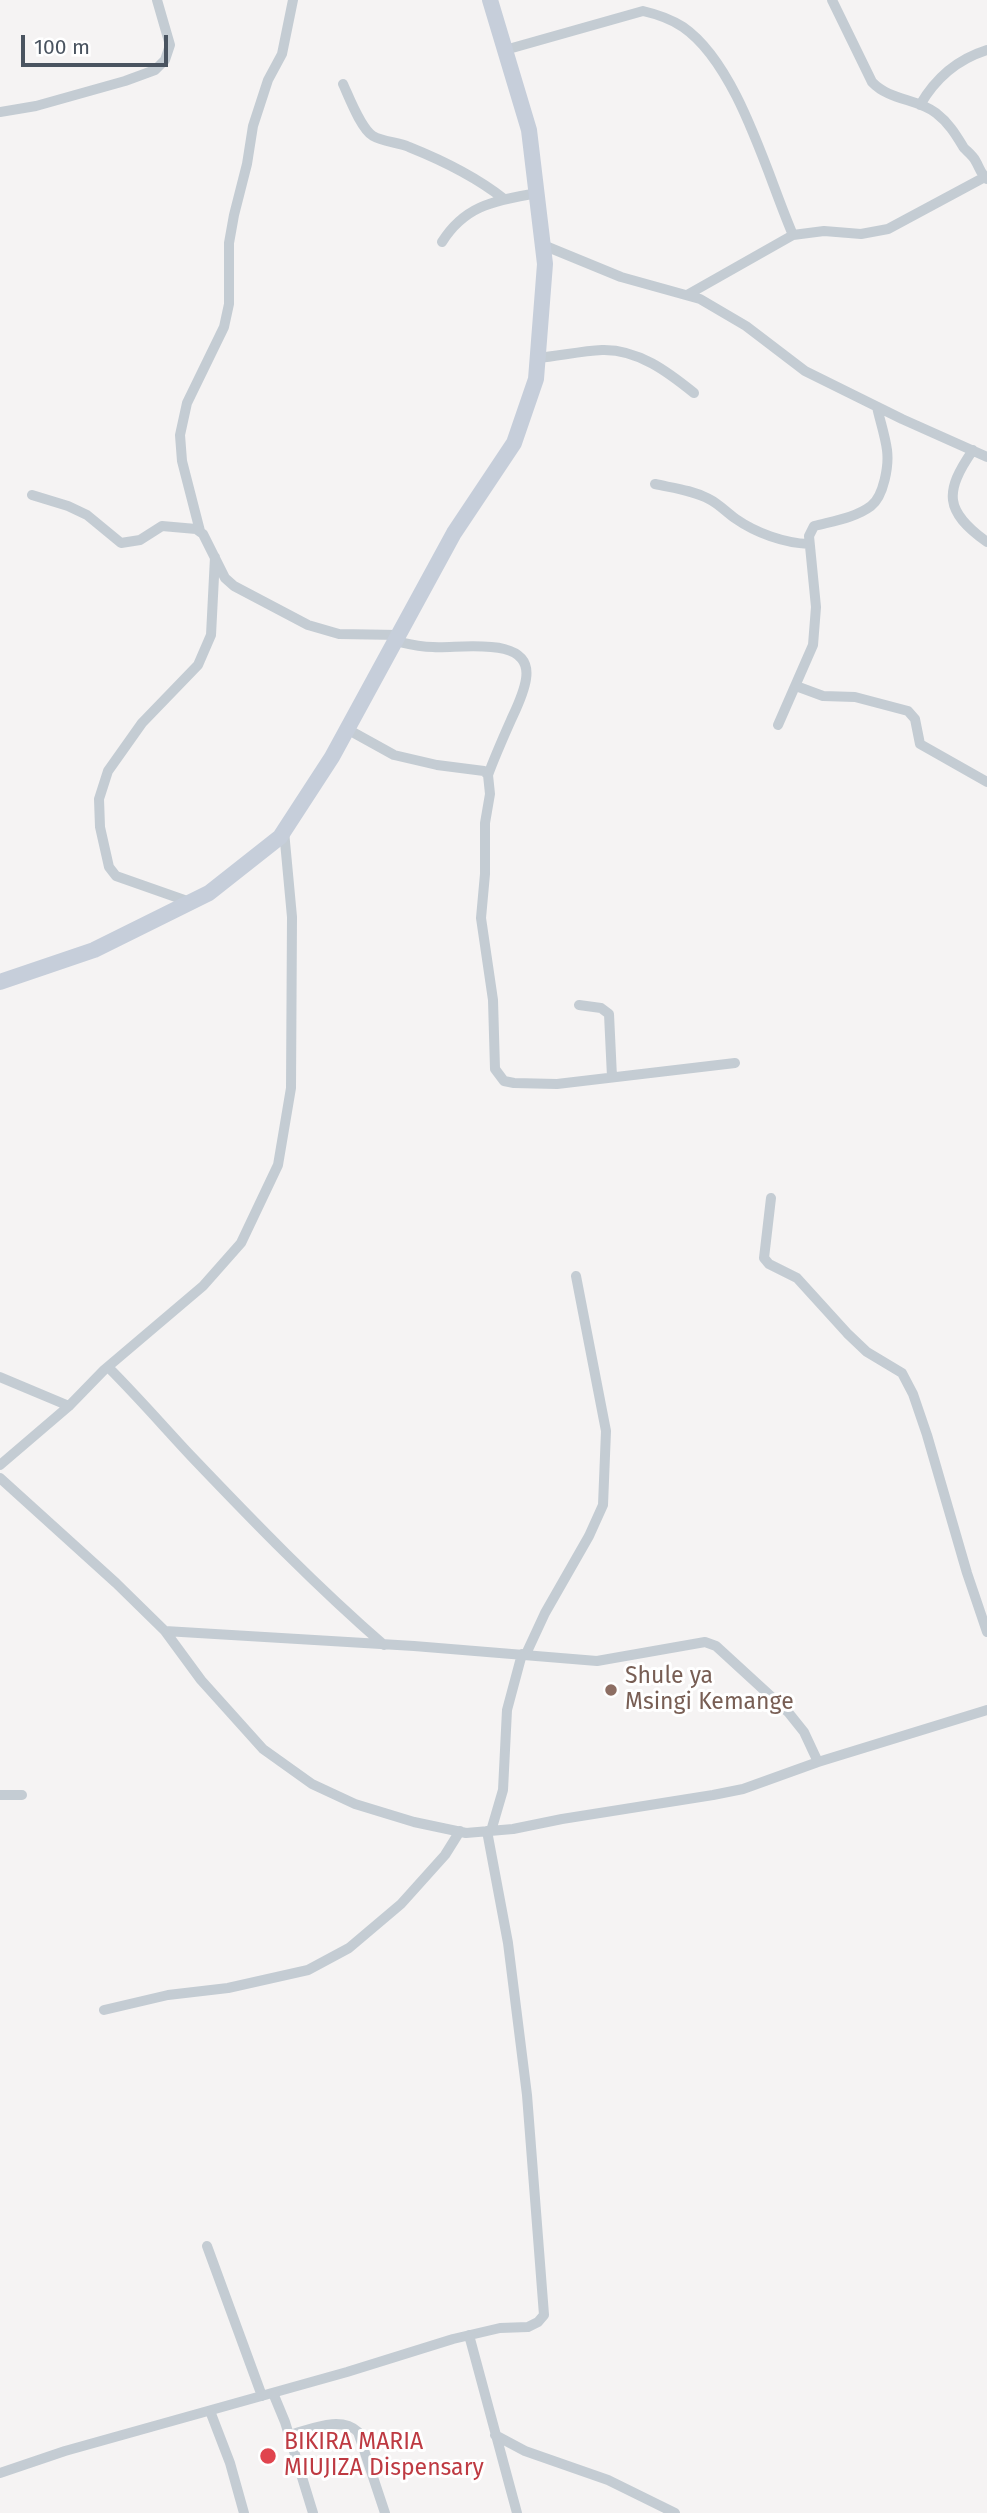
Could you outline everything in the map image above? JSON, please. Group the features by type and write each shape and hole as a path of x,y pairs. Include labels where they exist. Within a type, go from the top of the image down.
{"main road":[{"path":"0,982 94,950 209,893 280,836 332,757 454,533 514,443 536,379 545,264 529,130 490,0"}],"street":[{"path":"0,112 36,106 155,70 165,60 170,45 157,0"},
{"path":"293,0 282,54 268,80 253,125 234,215 229,243 229,304 224,327 187,403 180,435 182,461 200,531 210,545 225,578 234,586 308,625 339,634 397,638 432,648 489,646 511,650 522,658 527,666 522,696 488,775 490,794 485,823 485,874 481,918 493,1000 495,1069 504,1080 514,1083 557,1084 734,1063"},
{"path":"687,295 793,235 824,231 861,234 888,229 986,178 980,173 975,160 951,127 938,114 920,105 892,97 880,91 872,82 832,0"},
{"path":"505,50 643,10 683,27 717,62 729,83 771,175 793,235"},
{"path":"920,105 941,76 987,50"},
{"path":"343,84 360,118 373,136 407,146 462,170 504,199"},
{"path":"442,242 457,222 474,209 504,199 537,193"},
{"path":"543,245 621,277 700,299 746,326 805,372 987,457"},
{"path":"537,358 602,350 622,352 656,365 694,393"},
{"path":"778,725 813,645 816,607 809,536 814,526 848,517 874,504 881,491 887,466 887,449 877,407"},
{"path":"973,450 958,471 952,487 952,500 966,524 987,542"},
{"path":"655,484 692,492 709,499 733,517 761,532 787,541 809,544"},
{"path":"32,495 88,515 121,542 140,540 162,526 200,531"},
{"path":"190,902 116,876 109,867 103,850 99,799 108,771 135,732 198,665 211,635 215,557"},
{"path":"796,686 823,696 855,697 908,711 915,719 920,744 987,782"},
{"path":"347,729 394,755 438,765 484,771 488,775"},
{"path":"0,1465 203,1286 241,1242 278,1165 291,1088 292,917 284,830"},
{"path":"579,1004 601,1008 610,1014 612,1077"},
{"path":"771,1198 764,1258 769,1264 797,1278 847,1334 867,1352 902,1373 913,1394 928,1434 967,1573 987,1632"},
{"path":"0,2473 65,2451 469,2335 500,2328 528,2327 544,2315 527,2095 508,1942 489,1831 503,1790 507,1710 524,1654 589,1536 603,1505 606,1431 576,1276"},
{"path":"108,1367 304,1572 384,1644"},
{"path":"0,1377 69,1406"},
{"path":"0,1478 165,1631 201,1680 263,1749 312,1784 355,1804 414,1822 460,1831 513,1829 733,1791 987,1710"},
{"path":"165,1631 384,1644 597,1661 705,1642 716,1646 788,1712 804,1732 818,1762"},
{"path":"0,1795 22,1795"},
{"path":"103,2010 168,1995 228,1988 308,1970 349,1948 401,1904 445,1854 460,1831"},
{"path":"207,2246 268,2394 289,2435 313,2513"},
{"path":"469,2335 517,2513"},
{"path":"210,2411 230,2463 244,2513"},
{"path":"289,2435 332,2424 353,2426 366,2451 385,2513"},
{"path":"495,2435 525,2451 608,2480 675,2513"}],"place":[{"name":"Shule ya Msingi Kemange","path":"611,1690"},
{"name":"BIKIRA MARIA MIUJIZA Dispensary","path":"268,2456"}]}
